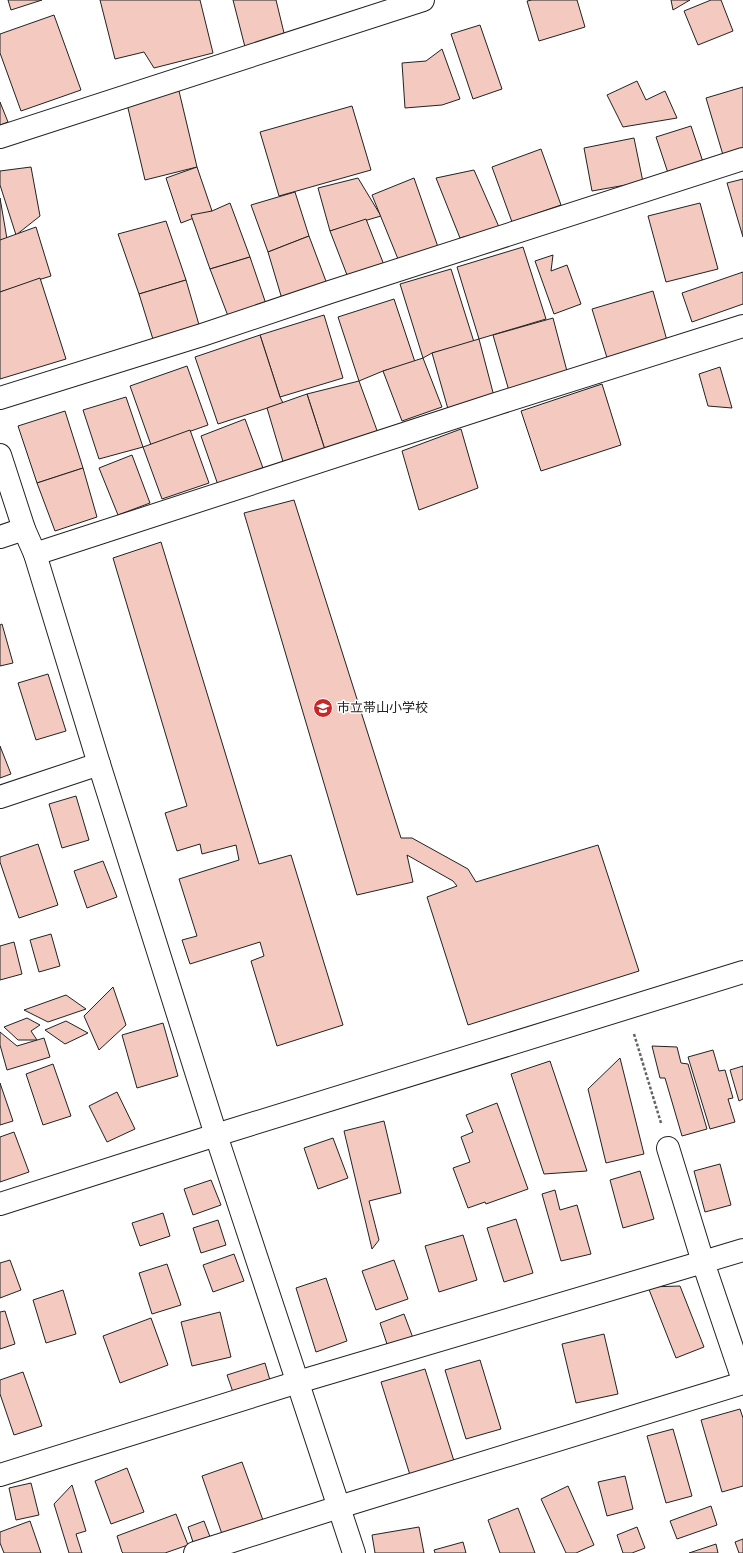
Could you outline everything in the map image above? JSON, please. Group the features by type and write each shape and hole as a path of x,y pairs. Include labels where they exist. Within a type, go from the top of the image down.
{"street":[{"path":"0,137 423,0"},
{"path":"0,398 202,335 330,292 743,159"},
{"path":"35,554 488,406 743,326"},
{"path":"0,455 24,530 35,554 99,764 216,1135 340,1506 354,1553"},
{"path":"0,537 24,530"},
{"path":"0,797 99,764"},
{"path":"0,1204 216,1135 743,972"},
{"path":"668,1148 743,1380"},
{"path":"0,1475 298,1382 743,1250"},
{"path":"195,1553 340,1506 743,1383"}],"path":[{"path":"627,1008 668,1148"}],"building":[{"path":"8,0 42,0 11,10"},
{"path":"100,0 200,0 213,53 154,68 144,52 115,59"},
{"path":"233,0 276,0 285,37 245,47"},
{"path":"577,0 585,27 539,41 527,1"},
{"path":"671,0 690,0 673,10"},
{"path":"711,0 721,0 733,31 698,45 684,11"},
{"path":"54,15 81,90 21,111 0,53 0,34"},
{"path":"480,25 502,89 473,99 451,34"},
{"path":"442,49 460,99 442,105 405,108 402,63 426,61"},
{"path":"637,81 646,100 665,91 677,118 623,127 607,95"},
{"path":"743,87 743,149 723,155 706,98"},
{"path":"179,91 197,167 145,180 127,104"},
{"path":"0,102 8,122 0,125"},
{"path":"352,106 371,170 279,196 260,132"},
{"path":"691,126 703,162 668,173 656,137"},
{"path":"634,138 643,182 592,191 584,148"},
{"path":"541,149 561,205 512,222 492,167"},
{"path":"31,167 40,216 16,235 0,185 0,171"},
{"path":"197,167 212,211 181,223 166,178"},
{"path":"474,170 499,227 460,238 436,178"},
{"path":"358,178 381,216 330,231 318,188"},
{"path":"414,178 438,247 398,259 372,195"},
{"path":"743,179 743,237 727,183"},
{"path":"295,192 309,236 268,252 251,205"},
{"path":"0,198 7,239 0,241"},
{"path":"230,203 250,257 210,269 191,215 212,211"},
{"path":"700,203 718,269 666,282 648,216"},
{"path":"366,219 384,265 347,275 330,231"},
{"path":"166,221 186,280 139,294 118,234"},
{"path":"36,227 51,276 0,292 0,240"},
{"path":"309,236 330,292 282,299 268,252"},
{"path":"523,247 546,319 479,339 457,267"},
{"path":"553,255 551,271 567,265 581,304 554,314 535,261"},
{"path":"250,257 266,304 228,316 210,269"},
{"path":"451,269 474,342 432,353 423,358 400,284"},
{"path":"743,272 743,304 692,322 682,293"},
{"path":"40,278 66,359 0,379 0,292"},
{"path":"186,280 202,335 156,349 139,294"},
{"path":"653,291 668,344 608,361 592,309"},
{"path":"394,299 415,362 383,371 359,381 338,317"},
{"path":"324,315 343,378 280,397 260,335"},
{"path":"553,318 568,375 509,391 493,335"},
{"path":"260,335 283,403 218,424 195,357"},
{"path":"479,339 496,404 450,416 432,353"},
{"path":"423,358 442,407 402,421 383,371"},
{"path":"187,366 208,425 151,445 130,386"},
{"path":"720,367 732,408 708,406 699,374"},
{"path":"359,381 379,436 326,453 307,394"},
{"path":"602,384 621,445 541,471 521,411"},
{"path":"307,394 326,453 284,465 267,408"},
{"path":"126,397 143,447 99,459 83,410"},
{"path":"65,411 83,468 37,483 18,426"},
{"path":"245,419 263,468 218,485 201,436"},
{"path":"461,429 478,488 419,510 402,451"},
{"path":"190,430 209,483 162,499 143,447"},
{"path":"132,455 150,503 118,515 99,468"},
{"path":"83,468 97,517 55,531 37,483"},
{"path":"294,500 401,838 412,838 468,869 476,882 598,845 639,971 468,1025 427,897 457,886 453,881 407,855 413,882 357,895 244,513"},
{"path":"161,542 259,864 291,855 343,1025 277,1046 251,961 264,956 260,942 190,964 182,940 197,936 179,879 239,860 236,845 202,854 200,844 177,851 165,813 187,806 113,558"},
{"path":"2,624 13,663 0,666 0,625"},
{"path":"48,674 66,731 36,740 18,683"},
{"path":"0,746 11,774 0,778"},
{"path":"76,796 89,840 62,848 49,804"},
{"path":"38,844 58,905 19,918 0,862 0,857"},
{"path":"103,861 117,897 87,908 74,871"},
{"path":"51,934 60,966 39,972 30,940"},
{"path":"14,942 22,974 0,980 0,946"},
{"path":"113,987 126,1025 99,1050 84,1016"},
{"path":"66,995 86,1009 48,1022 24,1010"},
{"path":"27,1018 40,1025 31,1031 37,1040 18,1040 4,1027"},
{"path":"66,1021 88,1033 65,1044 45,1030"},
{"path":"163,1023 178,1076 137,1088 122,1035"},
{"path":"0,1032 17,1046 44,1038 50,1057 7,1070 0,1045"},
{"path":"652,1046 677,1047 681,1063 688,1064 707,1129 682,1136 665,1078 660,1078"},
{"path":"713,1050 719,1071 725,1070 733,1098 728,1099 735,1122 710,1129 688,1057"},
{"path":"620,1058 644,1154 606,1163 588,1089"},
{"path":"550,1061 587,1171 544,1174 511,1074"},
{"path":"53,1064 71,1116 43,1125 26,1074"},
{"path":"743,1066 743,1099 739,1101 730,1070"},
{"path":"0,1083 13,1121 0,1125"},
{"path":"117,1092 135,1129 107,1142 89,1106"},
{"path":"497,1103 528,1189 486,1204 485,1202 468,1208 453,1168 470,1162 461,1137 473,1132 466,1115"},
{"path":"384,1121 401,1193 369,1201 379,1240 372,1249 344,1131"},
{"path":"14,1132 29,1172 0,1182 0,1137"},
{"path":"333,1138 348,1178 318,1189 304,1148"},
{"path":"720,1164 731,1205 705,1212 694,1171"},
{"path":"640,1171 654,1219 623,1228 610,1180"},
{"path":"211,1180 221,1205 193,1215 184,1189"},
{"path":"555,1190 560,1210 577,1205 591,1254 561,1261 542,1194"},
{"path":"163,1213 170,1236 140,1246 132,1223"},
{"path":"516,1219 533,1273 504,1282 487,1228"},
{"path":"218,1220 226,1245 201,1253 193,1228"},
{"path":"463,1235 477,1280 439,1292 425,1246"},
{"path":"234,1254 244,1281 213,1292 203,1265"},
{"path":"10,1260 21,1290 0,1298 0,1263"},
{"path":"394,1260 408,1299 376,1310 362,1271"},
{"path":"167,1264 181,1305 152,1314 139,1273"},
{"path":"326,1278 347,1341 316,1352 296,1288"},
{"path":"680,1286 704,1347 676,1358 648,1287"},
{"path":"63,1290 76,1334 46,1343 33,1300"},
{"path":"5,1311 15,1344 0,1349 0,1312"},
{"path":"220,1312 231,1357 192,1366 181,1322"},
{"path":"404,1314 413,1338 388,1347 380,1323"},
{"path":"151,1318 168,1365 120,1383 103,1336"},
{"path":"604,1334 618,1394 576,1403 562,1344"},
{"path":"480,1360 501,1429 466,1439 445,1370"},
{"path":"265,1363 272,1387 235,1398 227,1375"},
{"path":"425,1369 454,1461 410,1475 381,1382"},
{"path":"23,1372 42,1426 14,1435 0,1394 0,1380"},
{"path":"740,1409 743,1418 743,1486 722,1492 701,1420"},
{"path":"673,1429 692,1496 666,1503 647,1436"},
{"path":"242,1462 264,1523 223,1537 202,1476"},
{"path":"127,1468 144,1512 111,1524 95,1481"},
{"path":"625,1476 633,1509 607,1516 598,1482"},
{"path":"31,1483 39,1515 16,1520 9,1488"},
{"path":"72,1485 86,1531 76,1534 82,1553 69,1553 54,1504"},
{"path":"568,1486 594,1545 576,1553 566,1553 541,1499"},
{"path":"711,1506 717,1525 677,1539 670,1521"},
{"path":"518,1508 535,1553 500,1553 488,1520"},
{"path":"176,1514 188,1545 165,1553 122,1552 117,1536"},
{"path":"30,1521 41,1553 4,1553 0,1543 0,1532"},
{"path":"204,1521 212,1542 195,1548 188,1527"},
{"path":"419,1527 424,1553 375,1553 372,1535"},
{"path":"637,1527 645,1548 632,1553 623,1553 617,1535"},
{"path":"743,1539 743,1553 739,1553 735,1542"},
{"path":"463,1542 466,1553 435,1553 434,1550"},
{"path":"716,1544 718,1553 689,1553"}],"place":[{"name":"市立帯山小学校","path":"323,708"}]}
